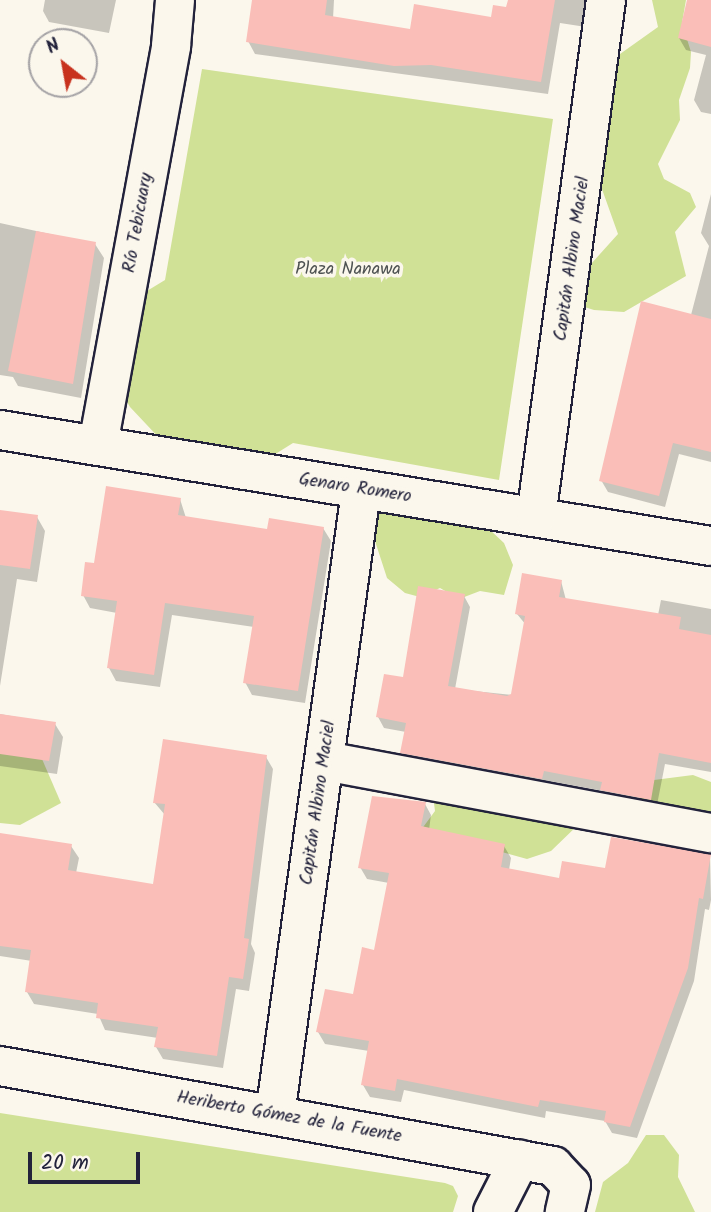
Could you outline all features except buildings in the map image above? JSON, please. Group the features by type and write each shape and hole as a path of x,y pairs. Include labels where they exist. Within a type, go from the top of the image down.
{"street":[{"name":"Río Tebicuary","path":"98,445 171,46 175,0"},
{"name":"Capitán Albino Maciel","path":"536,517 606,0"},
{"name":"Genaro Romero","path":"0,430 711,546"},
{"name":"Capitán Albino Maciel","path":"275,1115 326,761 361,491"},
{"path":"326,761 711,833"},
{"name":"Heriberto Gómez de la Fuente","path":"0,1066 553,1166 568,1198"},
{"path":"493,1212 520,1159"}],"green space":[{"path":"652,0 686,0 682,23 691,52 690,68 679,100 680,120 658,164 664,179 690,193 696,207 675,232 686,276 624,312 594,310 578,305 582,274 618,234 598,178 615,68 620,54 658,27"},
{"name":"Plaza Nanawa","path":"202,69 553,119 499,480 293,443 269,458 162,441 130,407 122,393 137,297 165,280"},
{"path":"382,509 475,516 504,543 513,565 504,595 480,591 459,599 440,588 420,597 405,593 387,578 375,541 375,515"},
{"path":"0,746 42,759 61,803 20,825 0,823"},
{"path":"448,764 461,774 539,780 568,795 580,823 551,851 527,859 421,830 435,811 433,796 441,767"},
{"path":"693,775 711,782 711,821 629,811 654,780"},
{"path":"0,1113 445,1183 453,1186 458,1196 453,1212 0,1212"},
{"path":"646,1135 664,1135 679,1155 678,1177 695,1212 595,1212 603,1182 628,1163"}]}
